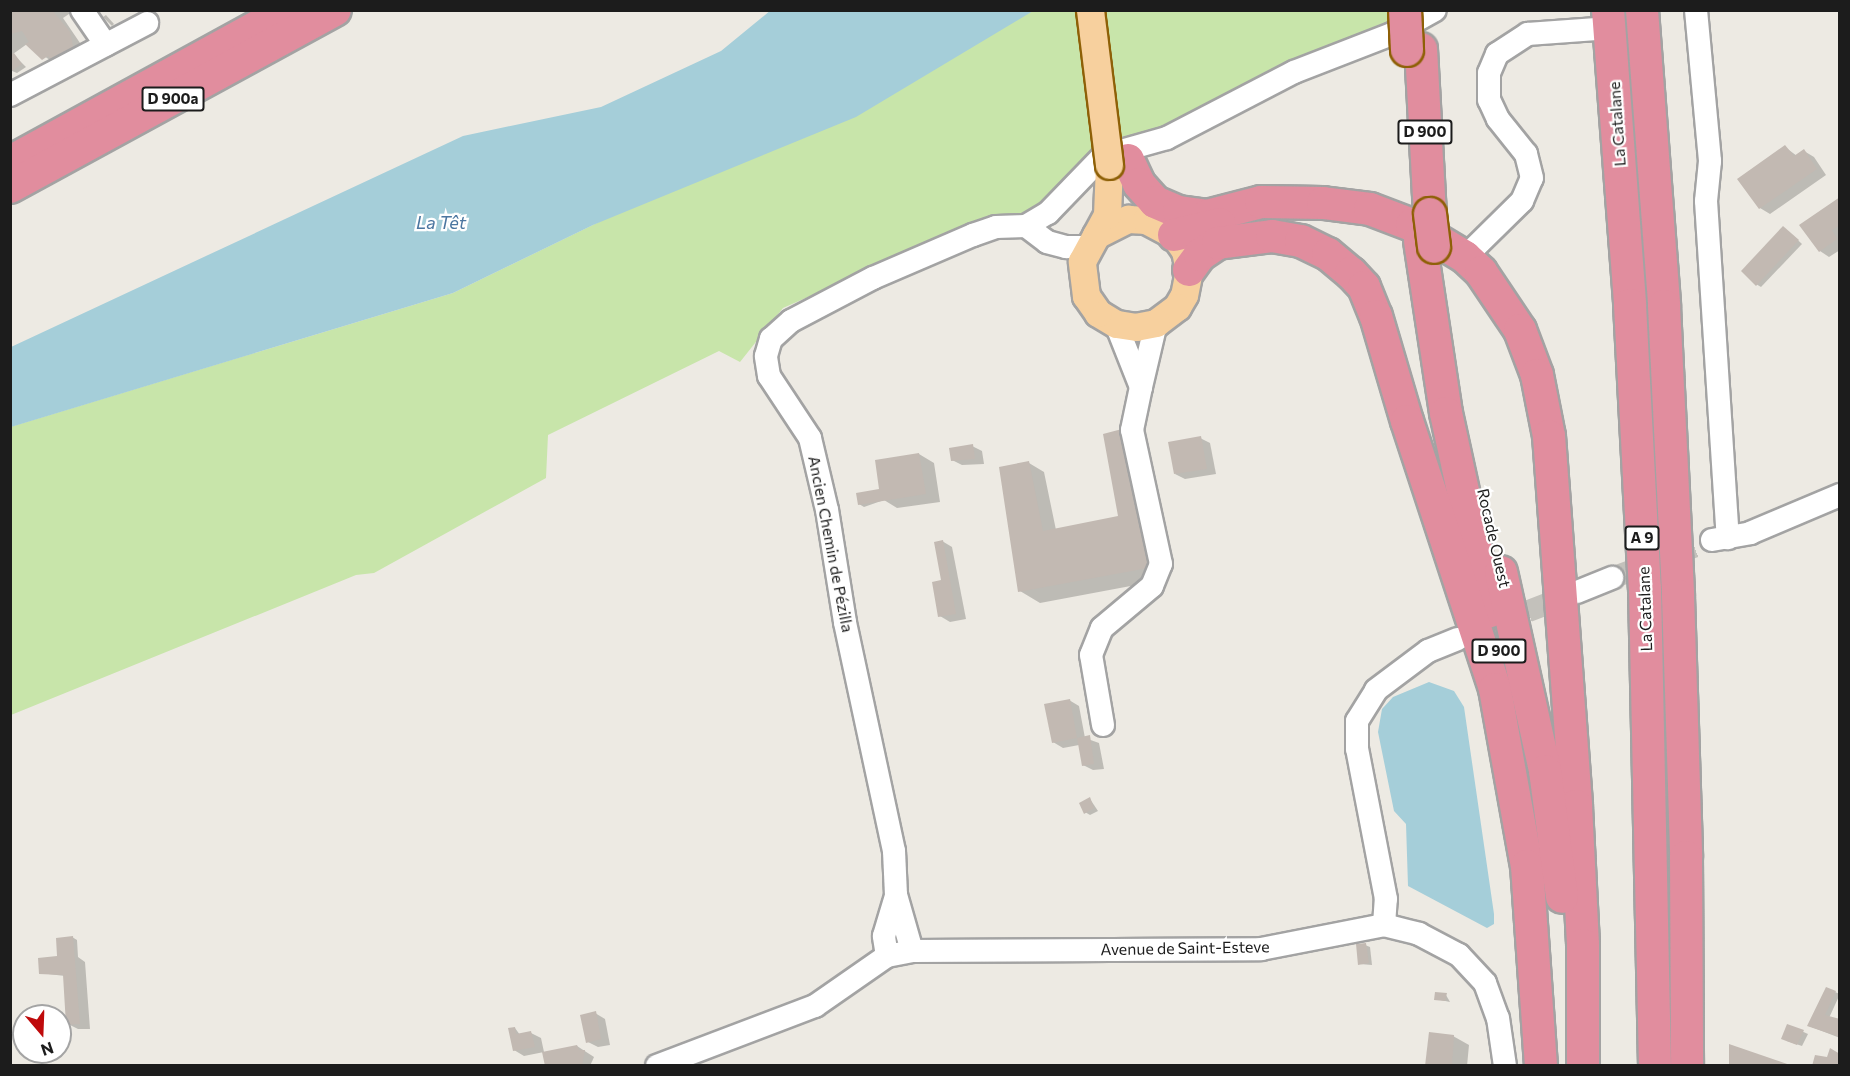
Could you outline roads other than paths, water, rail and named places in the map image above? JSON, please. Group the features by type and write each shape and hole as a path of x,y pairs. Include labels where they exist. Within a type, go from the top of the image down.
{"highway":[{"name":"D 900a","path":"10,162 288,10"},
{"name":"D 900a","path":"10,187 335,10"},
{"name":"Rocade Ouest","path":"1405,10 1414,50 1425,227 1446,413 1517,740 1540,905 1552,1065"},
{"name":"Rocade Ouest","path":"1414,50 1418,10"},
{"name":"La Catalane","path":"1642,10 1664,306 1678,596 1686,857 1687,1065"},
{"name":"La Catalane","path":"1609,19 1645,590 1655,1065"},
{"path":"1118,163 1155,202 1179,212 1207,216 1261,202 1323,203 1370,209 1412,225 1465,257 1499,294 1520,330 1537,375 1549,436 1576,806 1583,945 1583,1065"},
{"path":"1168,231 1261,210 1323,203"},
{"name":"Rocade Ouest","path":"1425,227 1545,771 1562,889 1572,1065"},
{"path":"1189,270 1200,255 1218,243 1272,236 1301,241 1328,254 1351,273 1364,287 1377,316 1407,421 1495,689 1527,867 1541,1065"}],"main road":[{"path":"1090,10 1118,163 1138,204 1168,231 1185,251 1189,270 1186,289 1177,307 1156,323 1136,327 1116,324 1098,313 1086,296 1081,276 1092,241 1107,215 1118,163 1104,10"},
{"path":"1092,241 1128,219 1168,231"}],"street":[{"path":"82,10 106,45"},
{"path":"1092,241 1066,248 1047,242 1026,226 1048,213 1102,156 1167,138 1294,72 1392,34 1436,10"},
{"path":"1696,10 1710,160 1706,201 1720,539 1750,533 1839,495"},
{"path":"1465,257 1522,201 1532,178 1526,154 1498,119 1489,100 1489,73 1497,54 1528,34 1609,19"},
{"path":"10,95 147,23"},
{"name":"Ancien Chemin de Pézilla","path":"912,951 896,895 894,851 810,438 773,385 766,356 771,339 791,321 873,278 996,227 1026,226"},
{"path":"1102,725 1091,656 1102,628 1152,586 1161,564 1132,430 1156,323"},
{"path":"1116,324 1141,387"},
{"path":"1577,592 1612,578"},
{"path":"1384,925 1386,899 1357,749 1357,721 1376,690 1428,651 1458,639"},
{"name":"Ancien Chemin de Pézilla","path":"887,956 884,936 896,895"},
{"name":"Avenue de Saint-Esteve","path":"887,956 912,951 1261,949 1384,925 1419,934 1459,955 1485,982 1498,1018 1505,1065"},
{"path":"657,1065 815,1006 887,956"}],"water":[{"name":"La Têt","path":"771,10 1033,11 856,117 593,225 453,293 11,427 11,347 463,136 601,107 721,51"},
{"path":"1429,682 1454,691 1464,707 1494,914 1494,924 1487,928 1408,886 1406,824 1394,811 1378,732 1382,709 1393,697"}],"tunnel":[{"path":"1612,578 1712,540"},
{"path":"1497,623 1573,594"}]}
